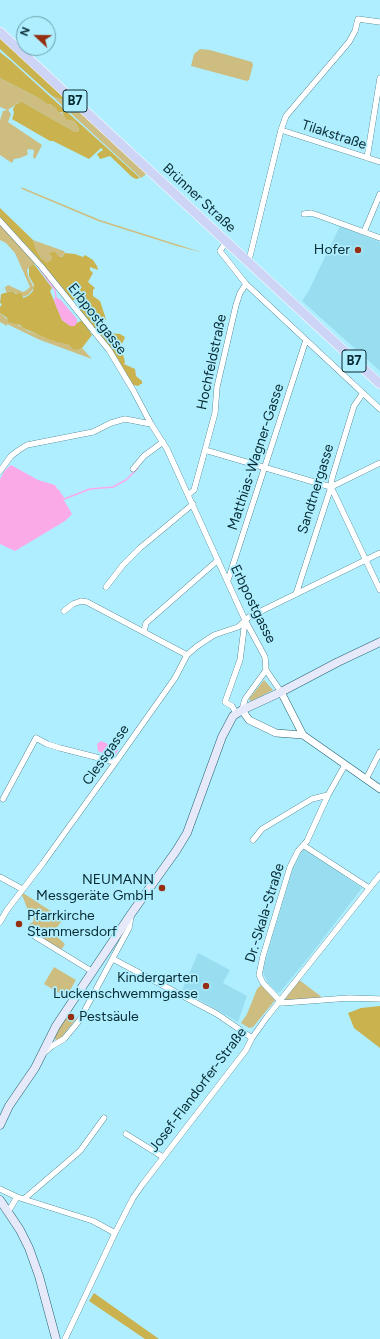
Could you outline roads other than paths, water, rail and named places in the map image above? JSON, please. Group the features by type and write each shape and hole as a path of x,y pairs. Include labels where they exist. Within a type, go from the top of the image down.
{"main road":[{"name":"Brünner Straße","path":"0,32 380,384"},
{"path":"0,1125 9,1106 35,1068 56,1026 187,833 222,737 233,716 380,642"},
{"path":"0,1200 20,1230 32,1255 56,1339"}],"street":[{"path":"246,261 250,256 281,130 286,116 349,42 355,31 358,19 380,22"},
{"path":"367,158 380,78"},
{"name":"Tilakstraße","path":"281,130 380,162"},
{"path":"364,232 380,194"},
{"path":"304,214 311,213 380,238"},
{"name":"Erbpostgasse","path":"0,221 41,266 109,350 133,390 151,424 163,442 193,504 245,620 265,657 266,670"},
{"path":"226,242 220,251 246,284 363,394 380,408"},
{"name":"Hochfeldstraße","path":"188,494 194,490 214,413 217,387 236,305 240,293 246,284"},
{"name":"Matthias-Wagner-Gasse","path":"228,580 306,340"},
{"name":"Sandtnergasse","path":"296,594 331,487 332,478 354,406 363,394"},
{"path":"0,471 11,456 27,445 93,432 125,419 151,424"},
{"path":"133,469 144,456 163,442"},
{"path":"205,450 331,487 380,463"},
{"path":"331,487 380,590"},
{"path":"106,587 123,565 140,548 193,504"},
{"name":"Clessgasse","path":"0,922 22,889 43,863 117,760 174,678 187,655 196,646 214,635 238,627 245,620 296,594 380,554"},
{"path":"144,631 146,623 218,560"},
{"path":"64,611 73,604 81,601 87,602 187,655"},
{"path":"245,620 240,660 226,702 249,720 276,734 303,735"},
{"path":"239,712 245,699 259,682 266,670 281,692 303,735 380,789"},
{"path":"3,799 36,738 47,744 60,748 111,761 117,760"},
{"path":"366,779 380,752"},
{"name":"Dr.-Skala-Straße","path":"280,1002 263,983 260,975 263,956 290,867 312,831 328,795 345,765"},
{"path":"253,840 262,829 312,799 328,795"},
{"path":"303,845 369,888"},
{"name":"Josef-Flandorfer-Straße","path":"65,1339 115,1233 134,1198 163,1157 246,1050 252,1038 267,1017 380,875"},
{"path":"0,877 22,889"},
{"path":"41,1056 52,1046 64,1039 79,1021 129,928 131,914"},
{"path":"31,934 93,972"},
{"path":"113,959 217,1014 252,1038"},
{"path":"280,1002 285,1003 349,998 380,999"},
{"path":"24,1199 80,1151 104,1118"},
{"path":"126,1134 163,1157"},
{"path":"0,1189 17,1197 93,1221 115,1233"},
{"path":"8,1212 17,1197"}],"waterway":[{"path":"38,266 55,290 56,297"},
{"path":"58,490 64,499 90,489 113,487 126,480 138,468"}],"place":[{"name":"Hofer","path":"358,250"},
{"name":"NEUMANN Messgeräte GmbH","path":"162,888"},
{"name":"Pfarrkirche Stammersdorf","path":"19,924"},
{"name":"Kindergarten Luckenschwemmgasse","path":"206,986"},
{"name":"Pestsäule","path":"71,1017"}]}
